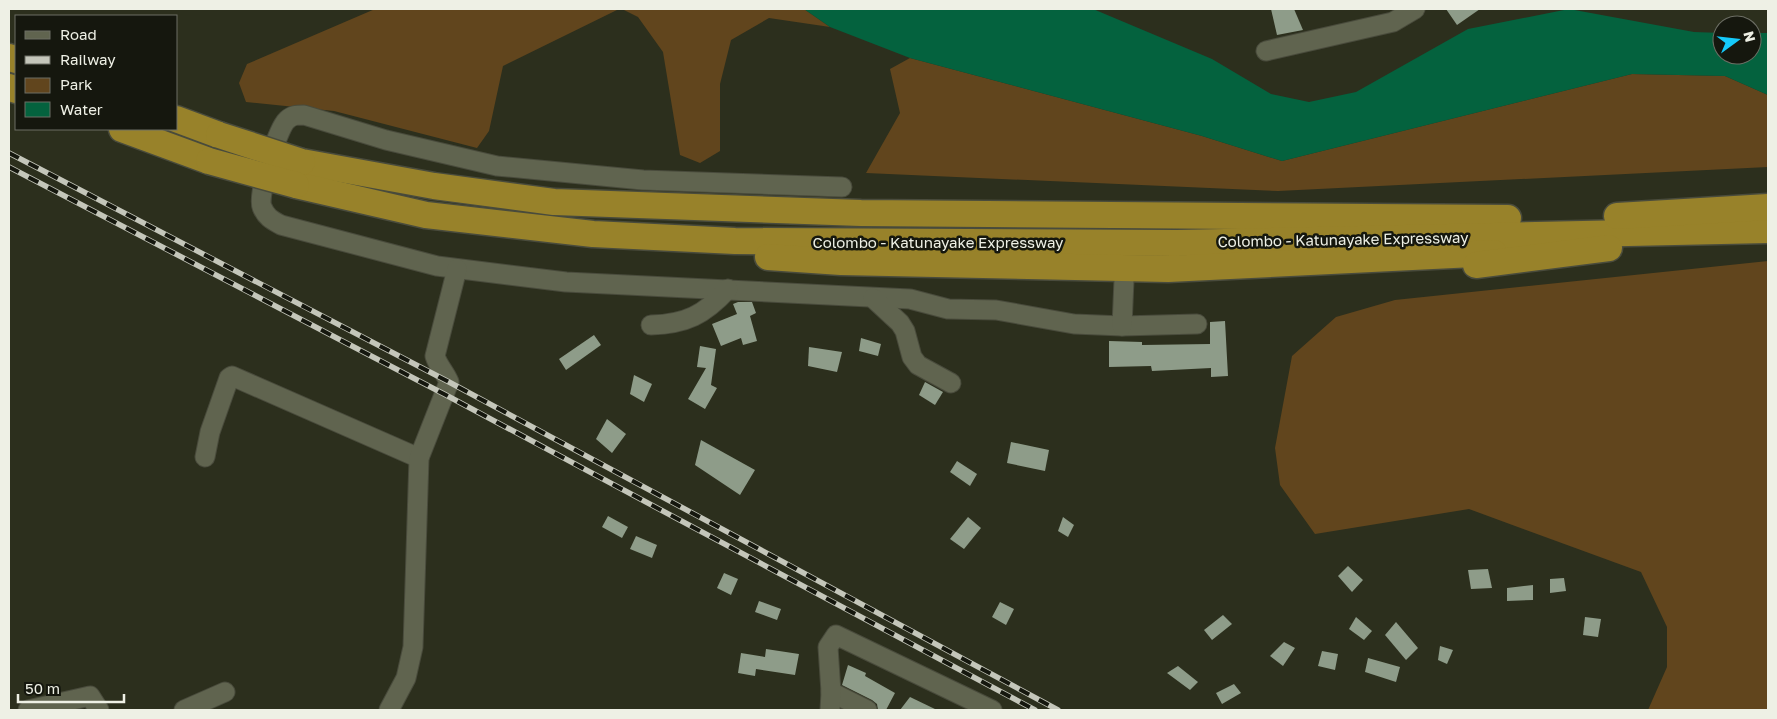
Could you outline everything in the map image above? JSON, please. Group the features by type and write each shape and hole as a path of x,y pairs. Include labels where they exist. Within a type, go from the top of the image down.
{"highway":[{"name":"Colombo - Katunayake Expressway","path":"178,120 219,135 299,173 426,215 580,232 646,237 745,241 1177,243 1766,223"},
{"name":"Colombo - Katunayake Expressway","path":"125,130 209,161 299,173 434,186 554,202 861,212 1563,219 1766,223"},
{"path":"580,232 691,251 841,262 1168,269 1634,246 1766,223"},
{"path":"646,237 768,248 1167,256 1696,236"},
{"path":"727,254 840,271 970,279 1124,280 1455,268 1617,247"}],"street":[{"path":"1266,51 1393,22 1415,9"},
{"path":"842,187 643,180 497,166 386,140 304,115 294,115 286,121 276,138 261,194 260,206 268,217 281,225 437,266 457,269 566,282 910,299 948,309 996,310 1074,324 1122,326 1197,324"},
{"path":"389,710 406,678 413,647 419,458 449,382 445,371 437,364 434,356 457,269"},
{"path":"1122,326 1124,280"},
{"path":"651,325 674,324 696,316 714,304 728,290"},
{"path":"873,298 900,323 905,331 912,357 918,365 951,383"},
{"path":"205,457 210,432 229,378 232,376 419,458"},
{"path":"830,710 831,692 828,647 836,635 992,710"},
{"path":"184,710 225,692"},
{"path":"831,692 867,710"},
{"path":"28,710 90,696 99,710"}],"green space":[{"path":"375,9 619,9 503,66 489,131 477,148 334,111 246,102 239,83 247,64"},
{"path":"622,9 804,9 830,27 769,18 731,40 720,84 720,151 700,163 680,155 663,52 638,17"},
{"path":"910,58 1202,136 1282,161 1632,74 1725,76 1768,95 1768,167 1278,191 866,173 900,113 890,69"},
{"path":"1768,261 1768,710 1648,710 1667,667 1667,627 1641,572 1469,509 1315,534 1280,485 1275,448 1292,356 1336,317 1395,300"}],"water":[{"path":"804,9 1093,9 1212,59 1271,94 1309,102 1356,92 1468,29 1569,9 1694,32 1712,33 1712,65 1762,65 1762,33 1768,33 1768,95 1725,76 1632,74 1282,161 1202,136 910,58 830,27"}],"building":[{"path":"1271,9 1294,9 1303,30 1277,35"},
{"path":"1446,9 1480,9 1457,25"},
{"path":"752,302 756,313 750,316 757,341 743,345 741,338 721,346 712,324 737,314 733,304"},
{"path":"1225,321 1228,376 1211,377 1211,368 1152,371 1151,366 1109,367 1109,341 1142,342 1142,345 1210,344 1210,322"},
{"path":"594,335 601,345 566,370 559,359"},
{"path":"861,338 881,344 878,356 859,351"},
{"path":"700,346 716,349 711,385 717,388 705,409 688,399 706,368 697,367"},
{"path":"809,347 842,352 837,372 808,366"},
{"path":"634,375 652,384 644,402 630,394"},
{"path":"925,382 943,392 935,405 919,395"},
{"path":"607,419 626,434 612,453 596,439"},
{"path":"701,440 755,470 740,495 695,465"},
{"path":"1011,442 1049,450 1045,471 1007,463"},
{"path":"957,461 977,474 970,486 950,472"},
{"path":"608,516 628,527 622,538 602,527"},
{"path":"968,517 981,528 964,549 950,539"},
{"path":"1063,517 1074,525 1068,537 1058,531"},
{"path":"636,536 657,545 652,558 630,549"},
{"path":"1348,566 1363,580 1352,592 1338,576"},
{"path":"1488,569 1492,588 1471,589 1468,570"},
{"path":"724,573 738,579 731,595 717,588"},
{"path":"1564,578 1566,591 1550,593 1550,579"},
{"path":"1533,585 1533,600 1507,601 1507,588"},
{"path":"759,601 781,609 777,620 755,612"},
{"path":"1000,602 1014,609 1006,625 992,617"},
{"path":"1223,615 1232,624 1212,640 1204,630"},
{"path":"1356,617 1372,631 1364,640 1349,629"},
{"path":"1585,617 1601,619 1598,637 1583,635"},
{"path":"1396,622 1418,648 1406,660 1385,635"},
{"path":"1284,642 1295,648 1283,666 1270,656"},
{"path":"1440,646 1453,650 1447,664 1438,660"},
{"path":"766,649 799,654 795,675 756,669 755,676 738,673 741,653 765,657"},
{"path":"1322,651 1338,654 1335,670 1318,666"},
{"path":"1368,658 1400,667 1396,682 1365,672"},
{"path":"848,665 866,673 865,676 895,693 886,710 878,710 877,704 872,700 842,685"},
{"path":"1178,666 1198,682 1190,690 1167,673"},
{"path":"1234,684 1241,693 1222,704 1216,693"},
{"path":"910,697 937,710 900,710"}],"railway":[{"path":"9,153 449,382 1058,710"},
{"path":"9,167 444,394 1035,710"}]}
